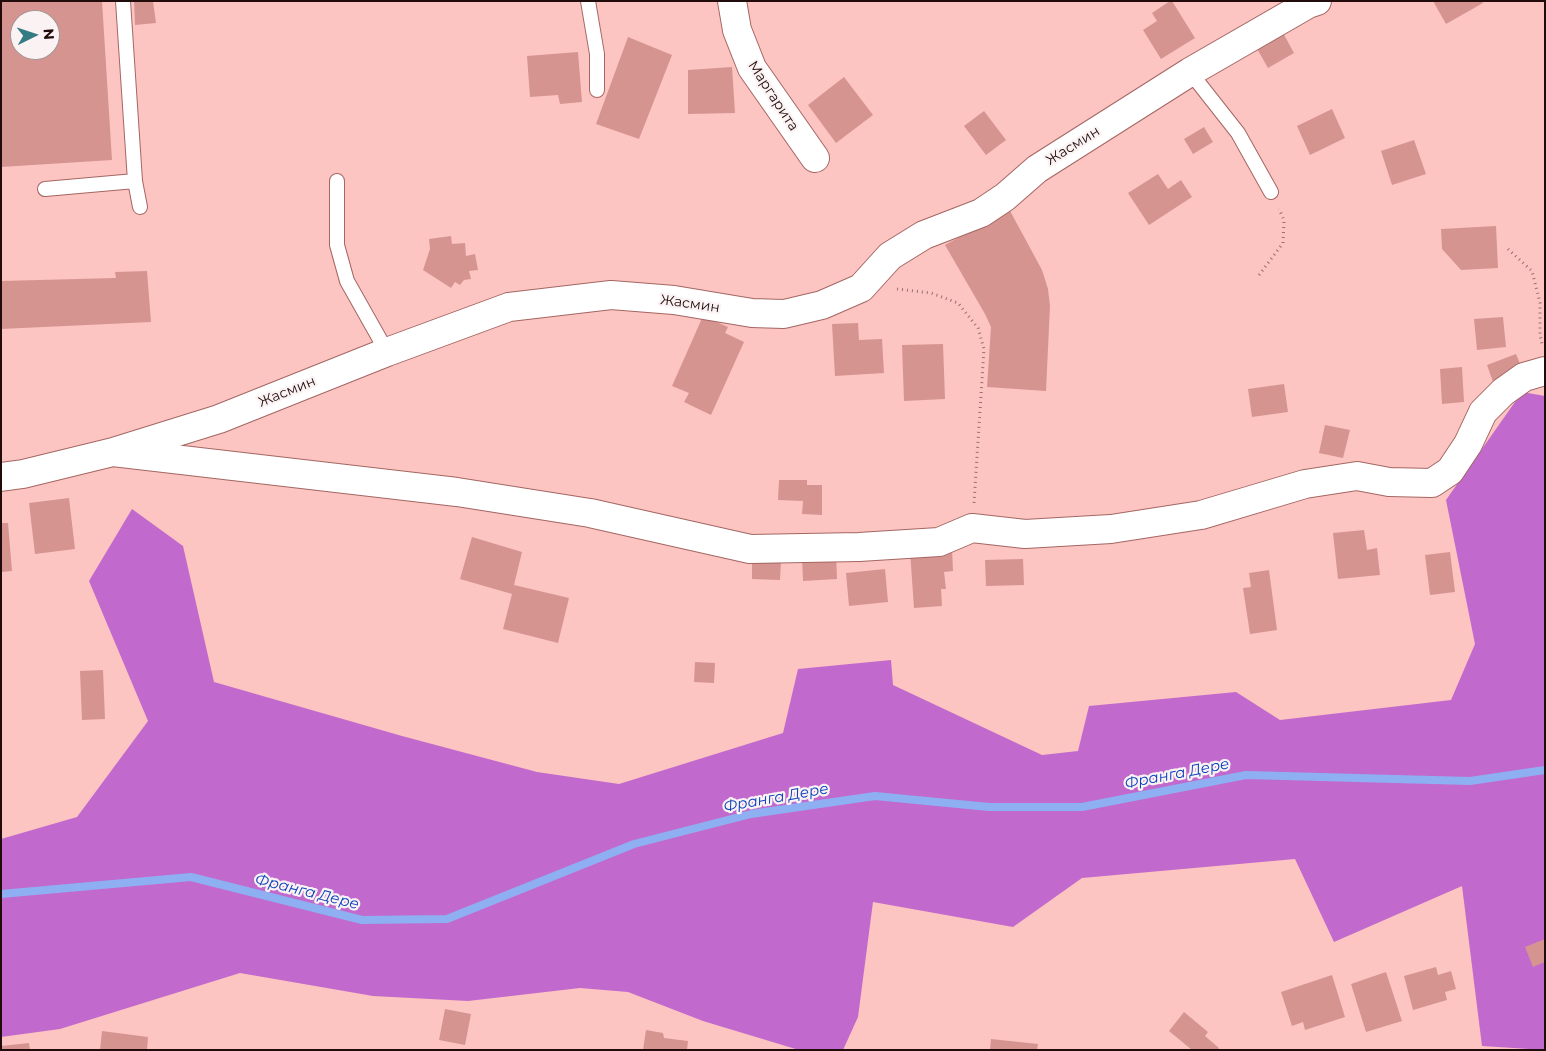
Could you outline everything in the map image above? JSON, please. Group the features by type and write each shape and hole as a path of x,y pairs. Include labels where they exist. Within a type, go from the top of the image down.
{"street":[{"name":"Маргарита","path":"732,1 738,30 752,68 815,158"},
{"name":"Жасмин","path":"1,477 23,474 113,452 219,419 387,352 509,307 611,295 674,300 752,313 784,314 822,305 861,288 890,256 924,235 981,213 1005,197 1037,169 1190,72 1308,4 1317,1"},
{"path":"113,452 466,494 590,513 750,549 859,548 939,542 972,528 1025,534 1111,529 1200,515 1305,484 1348,477 1357,476 1390,482 1432,483 1450,471 1468,444 1484,412 1503,392 1544,360"}],"lane":[{"path":"123,1 135,180 140,207"},
{"path":"588,1 597,54 597,90"},
{"path":"1190,72 1238,133 1271,192"},
{"path":"45,189 135,180"},
{"path":"337,181 337,245 347,281 387,352"}],"path":[{"path":"1259,275 1283,244 1284,220 1271,192"},
{"path":"1508,250 1532,271 1540,303 1540,334 1544,360"},
{"path":"861,288 873,286 931,293 958,304 978,328 984,349 972,528"}],"shaded area":[{"path":"1522,392 1545,396 1545,1050 1482,1046 1462,886 1334,942 1295,859 1082,878 1013,927 873,902 858,1017 843,1050 799,1050 703,1021 628,992 580,988 468,1001 373,996 240,973 60,1029 1,1037 1,839 77,817 148,721 89,581 132,509 183,546 214,682 402,736 537,772 619,784 783,733 798,669 891,660 893,685 1042,755 1078,751 1089,706 1236,692 1280,720 1451,700 1475,644 1446,500"}],"building":[{"path":"1,1 102,1 112,160 1,167"},
{"path":"134,1 153,1 156,23 135,25"},
{"path":"1172,1 1195,38 1161,59 1143,30 1157,21 1152,13"},
{"path":"1433,1 1482,1 1483,3 1446,24"},
{"path":"1282,31 1294,53 1268,68 1256,47"},
{"path":"628,37 672,55 639,139 596,124"},
{"path":"578,52 582,102 560,104 558,95 530,97 527,56"},
{"path":"732,67 735,113 688,114 688,70"},
{"path":"844,77 873,115 836,143 808,105"},
{"path":"1332,109 1345,138 1310,155 1297,126"},
{"path":"984,111 1006,140 986,155 964,126"},
{"path":"1204,127 1213,142 1193,154 1184,139"},
{"path":"1414,140 1426,174 1392,185 1381,151"},
{"path":"1158,174 1168,189 1181,180 1192,197 1149,225 1128,193"},
{"path":"1009,209 1042,270 1048,289 1050,306 1046,391 987,387 991,327 945,245"},
{"path":"1496,226 1498,268 1461,270 1442,249 1441,229"},
{"path":"451,236 452,244 465,243 466,256 475,254 478,270 469,271 471,279 464,280 460,285 455,282 451,288 423,270 430,249 429,239"},
{"path":"147,271 151,322 1,329 1,281 116,278 115,272"},
{"path":"703,316 728,327 725,333 744,342 711,415 684,402 689,393 672,386"},
{"path":"1503,317 1506,347 1477,350 1474,319"},
{"path":"858,323 859,340 882,339 884,373 835,376 832,324"},
{"path":"943,344 945,399 904,401 902,345"},
{"path":"1516,354 1523,371 1493,382 1487,365"},
{"path":"1462,367 1464,402 1442,404 1440,369"},
{"path":"1284,384 1288,412 1252,417 1248,389"},
{"path":"1325,425 1350,430 1343,458 1319,453"},
{"path":"779,480 807,480 807,485 822,485 822,515 802,514 803,501 778,500"},
{"path":"69,498 75,549 35,554 29,503"},
{"path":"1,523 8,523 12,571 1,572"},
{"path":"1364,530 1367,550 1377,548 1380,575 1338,579 1333,533"},
{"path":"472,537 522,552 514,585 569,598 558,643 503,629 512,594 460,579"},
{"path":"952,548 953,571 944,572 946,589 941,589 942,606 914,608 910,551"},
{"path":"1450,552 1455,592 1430,595 1425,555"},
{"path":"836,555 837,579 803,581 802,557"},
{"path":"1023,559 1024,585 986,586 985,560"},
{"path":"752,560 781,561 780,580 752,579"},
{"path":"885,569 888,602 849,606 846,573"},
{"path":"1269,570 1277,630 1250,634 1243,588 1251,587 1249,573"},
{"path":"695,662 715,663 714,683 694,682"},
{"path":"103,670 105,719 82,720 80,671"},
{"path":"1545,939 1545,962 1533,967 1525,947"},
{"path":"1436,967 1438,975 1451,971 1456,989 1445,992 1447,1000 1413,1010 1404,976"},
{"path":"1386,972 1402,1021 1366,1032 1351,984"},
{"path":"1332,975 1345,1017 1305,1030 1303,1022 1292,1026 1281,992"},
{"path":"445,1009 471,1014 465,1045 439,1040"},
{"path":"1184,1012 1208,1032 1205,1036 1219,1048 1218,1050 1192,1050 1169,1031"},
{"path":"646,1030 663,1033 664,1038 688,1041 687,1050 643,1050"},
{"path":"102,1031 148,1037 147,1050 100,1050"},
{"path":"991,1039 1038,1044 1037,1050 990,1050"},
{"path":"29,1043 30,1050 1,1050 1,1046"}],"waterway":[{"name":"Франга Дере","path":"1,894 191,877 362,920 447,919 634,844 751,814 875,796 989,807 1082,807 1246,775 1470,781 1545,770"}]}
